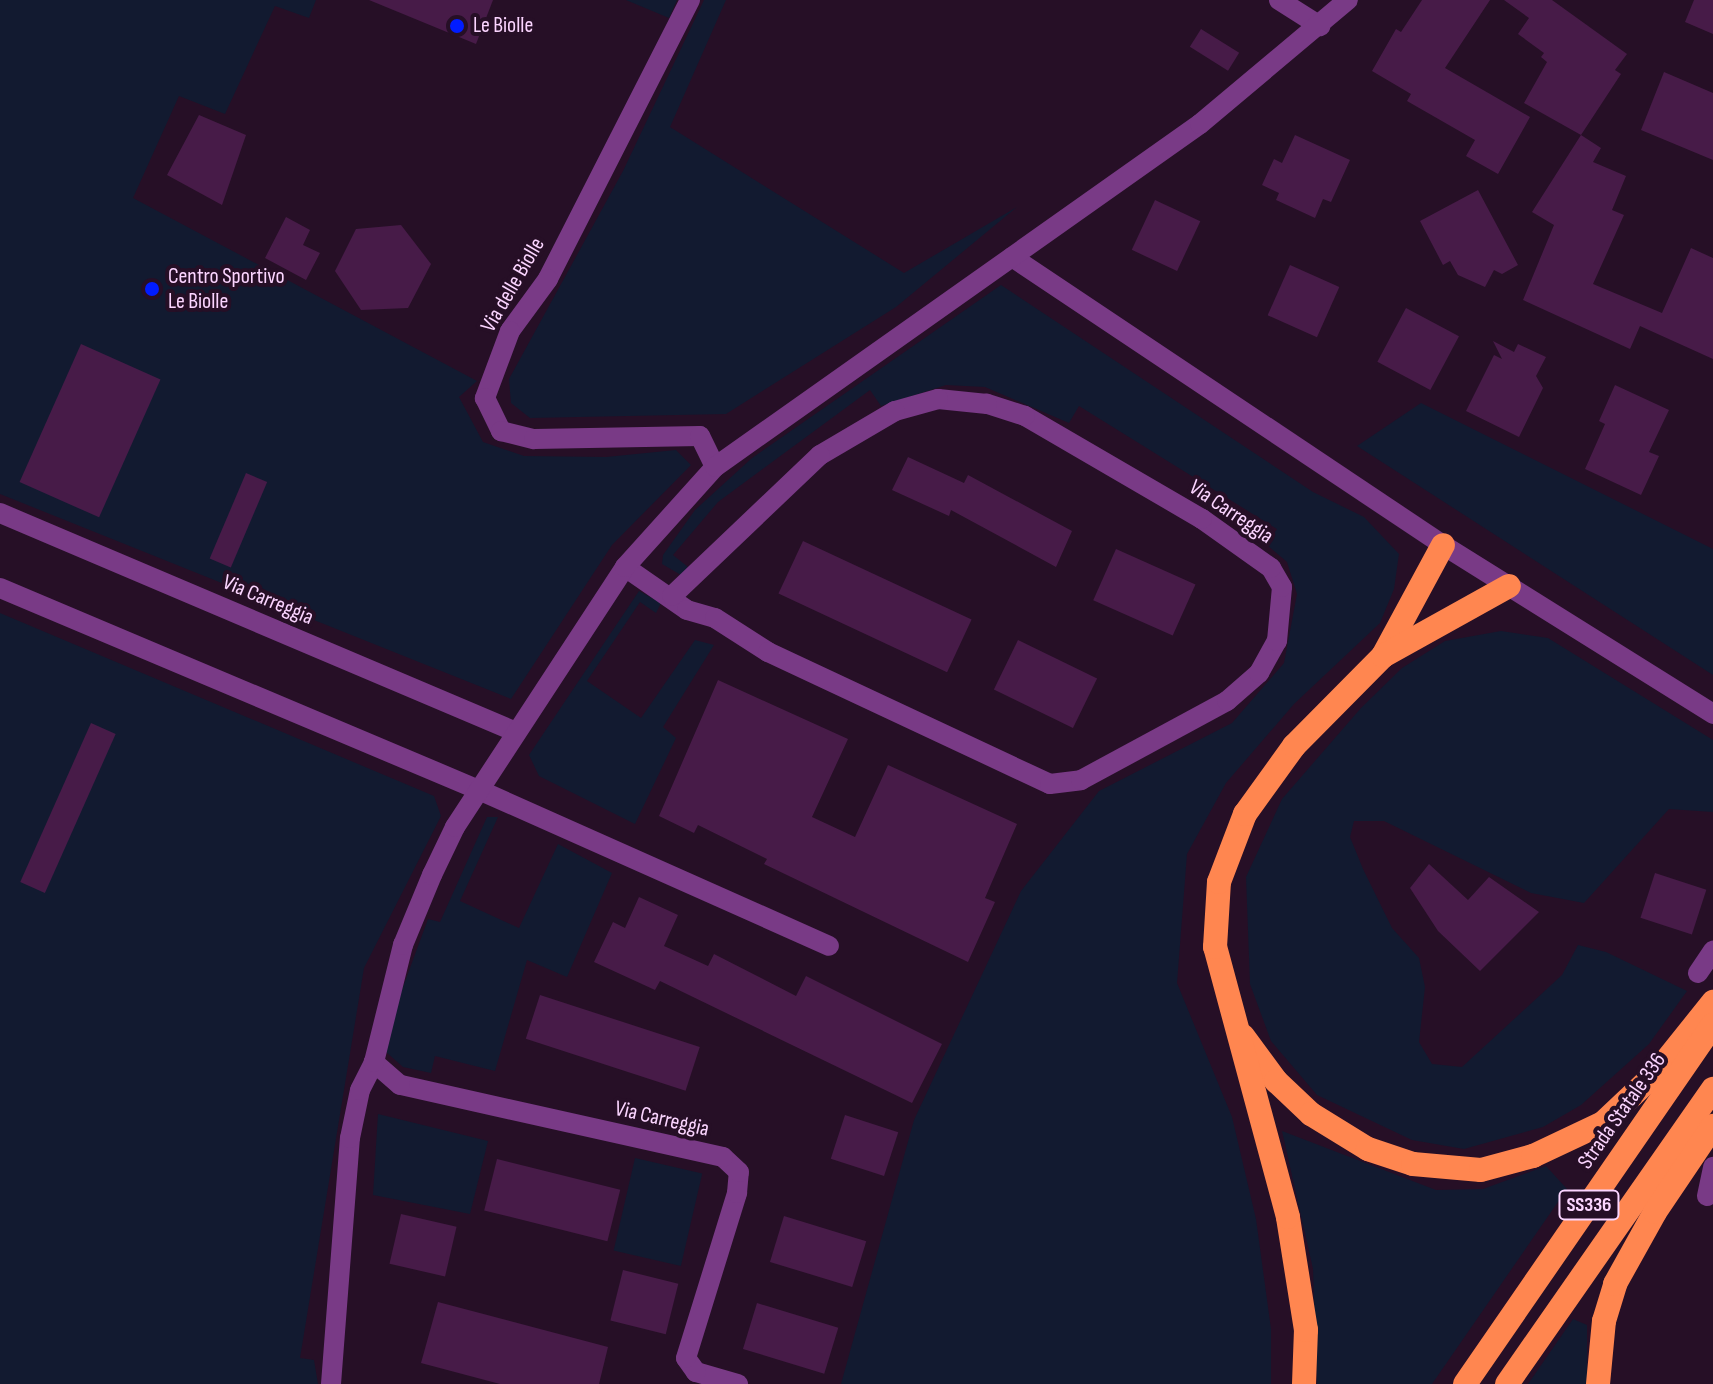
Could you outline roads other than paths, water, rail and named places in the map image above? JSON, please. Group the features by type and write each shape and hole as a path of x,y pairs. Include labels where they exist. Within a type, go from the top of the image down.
{"highway":[{"path":"1383,656 1443,545"},
{"path":"1304,1384 1306,1330 1288,1217 1239,1031 1223,983 1214,921 1230,842 1294,746 1383,656 1509,586"},
{"path":"1239,1031 1276,1081 1311,1114 1368,1149 1413,1164 1481,1170 1533,1156 1603,1123 1657,1072 1713,1002"},
{"name":"Strada Statale 336","path":"1465,1384 1713,1025"},
{"name":"SS336","path":"1507,1384 1713,1089"},
{"path":"1598,1384 1604,1321 1615,1284 1655,1212 1713,1126"}],"street":[{"name":"Via delle Biolle","path":"690,0 548,279 510,331 485,398 501,431 534,439 700,436 715,467"},
{"path":"1279,0 1320,26"},
{"path":"331,1384 350,1138 360,1090 374,1062 403,945 455,827 625,567 715,467 1200,124 1348,0"},
{"path":"1012,257 1443,545 1713,714"},
{"name":"Via Carreggia","path":"625,567 672,596 687,610 715,618 768,652 1050,784 1081,780 1227,701 1259,673 1277,641 1282,587 1271,568 1202,519 1025,416 987,404 938,399 895,411 820,455 672,596"},
{"name":"Via Carreggia","path":"0,513 516,732"},
{"path":"0,588 479,790 829,946"},
{"path":"1698,973 1713,951"},
{"name":"Via Carreggia","path":"374,1062 400,1085 723,1157 739,1172 737,1193 686,1358 696,1372 738,1384"},
{"path":"1707,1196 1713,1167"}],"place":[{"name":"Le Biolle","path":"457,26"},
{"name":"Centro Sportivo Le Biolle","path":"152,289"}]}
